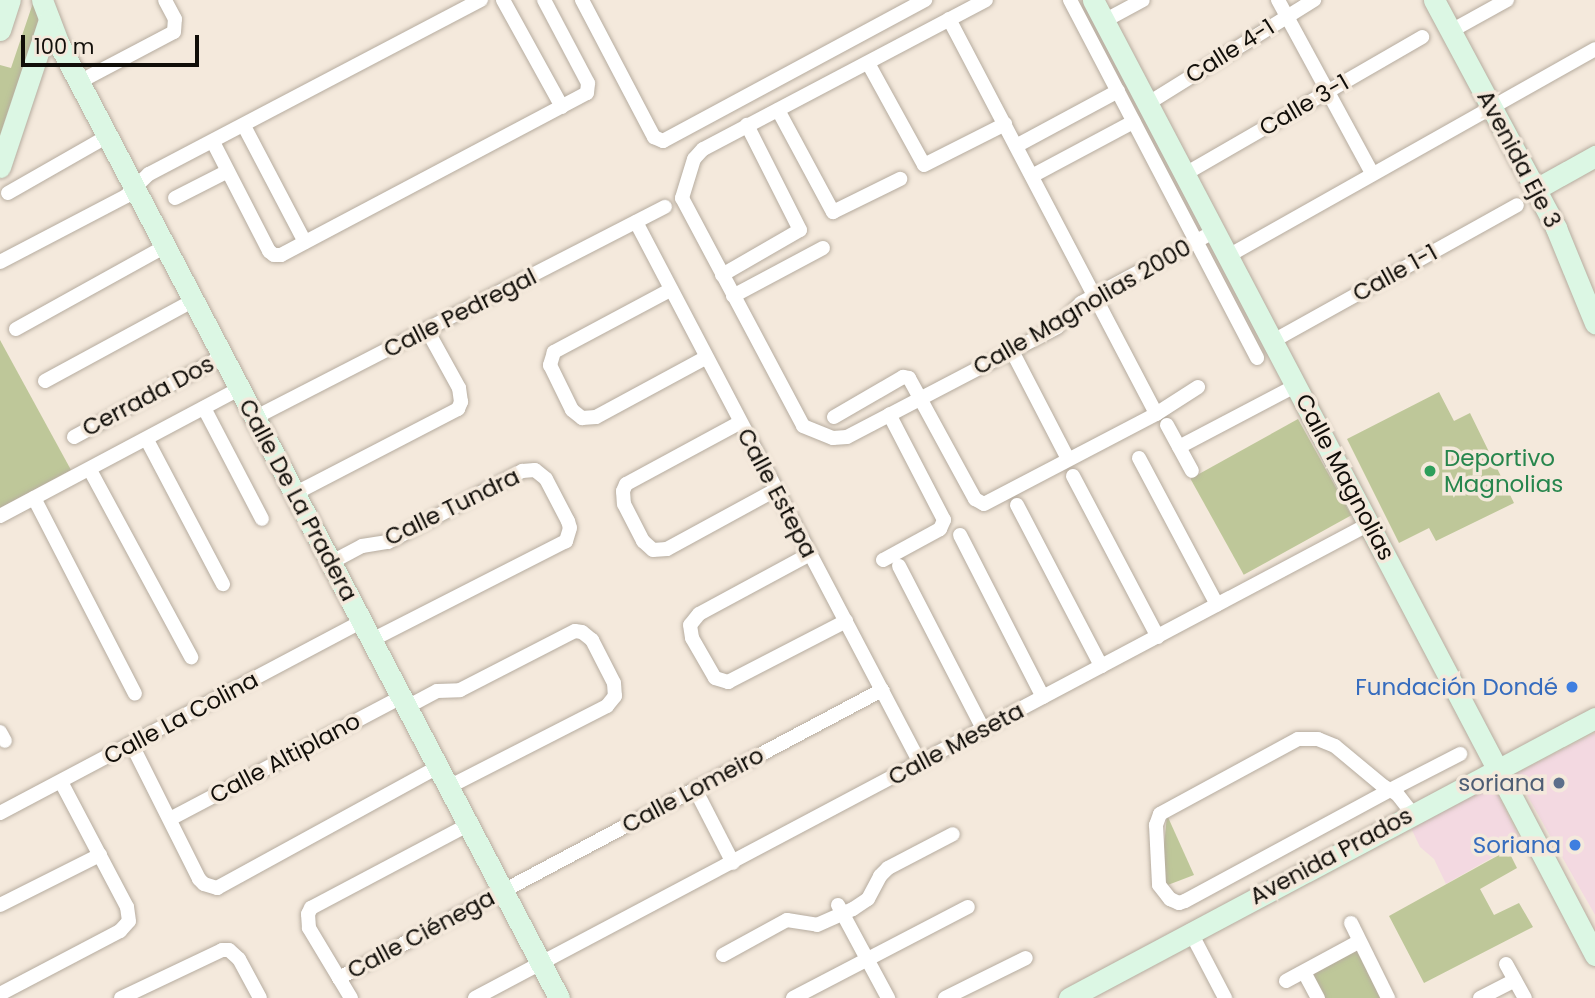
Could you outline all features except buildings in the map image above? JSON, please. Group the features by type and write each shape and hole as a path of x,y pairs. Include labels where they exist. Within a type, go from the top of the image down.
{"main road":[{"path":"0,30 10,0"},
{"name":"Calle Magnolias","path":"1093,0 1371,523 1496,769 1595,955"},
{"name":"Avenida Eje 3","path":"1434,0 1556,228 1595,323"},
{"path":"0,167 46,10"},
{"name":"Calle De La Pradera","path":"46,10 79,82 559,998"},
{"path":"1536,189 1595,156"},
{"name":"Avenida Prados","path":"1073,997 1190,931 1595,718"}],"street":[{"path":"79,82 174,33 175,19 164,0"},
{"path":"0,262 126,196 149,174 481,0"},
{"path":"503,0 562,107"},
{"path":"213,142 271,254 281,255 584,95 589,86 544,0"},
{"path":"582,0 654,136 663,141 925,0"},
{"path":"722,275 800,230 747,125 986,0"},
{"path":"1070,0 1257,358"},
{"path":"1104,21 1143,0"},
{"path":"1278,0 1372,173"},
{"name":"Calle 4-1","path":"1147,104 1314,0"},
{"path":"1451,31 1507,0"},
{"path":"949,19 1192,471"},
{"name":"Calle 3-1","path":"1185,174 1422,37"},
{"path":"1227,256 1595,49"},
{"path":"868,63 924,165 1005,124"},
{"path":"1016,146 1118,91"},
{"path":"778,110 833,212 900,179"},
{"path":"1032,176 1133,122"},
{"path":"244,125 305,242"},
{"name":"Calle Magnolias 2000","path":"747,125 697,153 682,198 803,426 840,439 1057,327 1077,306 1095,295 1215,231"},
{"path":"8,193 108,136"},
{"path":"176,198 228,171"},
{"name":"Calle 1-1","path":"1273,341 1517,205"},
{"name":"Calle Pedregal","path":"254,418 665,207"},
{"name":"Calle Estepa","path":"636,222 739,423 920,763"},
{"path":"16,329 166,246"},
{"path":"733,296 822,248"},
{"path":"670,290 554,352 550,365 567,400 576,415 582,418 596,417 705,358"},
{"path":"44,381 194,300"},
{"path":"294,494 458,409 461,402 460,388 427,330"},
{"path":"1012,351 1068,459"},
{"name":"Cerrada Dos","path":"74,437 223,356"},
{"path":"834,417 905,377 911,379 980,503 987,503 1068,459 1162,419 1198,387"},
{"path":"1179,447 1297,385"},
{"path":"0,516 239,389"},
{"path":"204,408 262,519"},
{"path":"883,560 940,528 944,520 889,414"},
{"path":"739,423 626,484 623,491 624,504 643,541 653,550 667,549 775,490"},
{"path":"147,440 223,584"},
{"path":"1139,458 1217,605"},
{"path":"90,470 191,657"},
{"name":"Calle Tundra","path":"330,563 362,546 388,542 522,471 535,470 546,479 568,521 569,535 560,545 372,640"},
{"path":"1073,476 1158,637"},
{"path":"34,498 135,694"},
{"path":"1017,505 1101,666"},
{"name":"Calle Meseta","path":"475,998 1371,523"},
{"path":"960,535 1043,697"},
{"path":"810,554 699,614 691,625 692,638 715,678 728,682 846,621"},
{"path":"899,566 983,729"},
{"name":"Calle La Colina","path":"0,813 362,621"},
{"name":"Calle Altiplano","path":"170,819 404,702 437,691 460,690 575,631 588,635 614,683 615,696 607,706 449,787"},
{"name":"Calle Lomeiro","path":"504,890 882,690"},
{"path":"1412,813 1403,799 1390,790 1335,746 1310,738 1298,739 1163,810 1156,825 1159,885 1170,899 1180,903 1185,901 1390,790 1460,754"},
{"path":"132,745 199,878 210,887 223,886 438,767"},
{"path":"0,994 120,931 129,921 127,907 61,782"},
{"path":"695,789 733,863"},
{"path":"351,998 309,928 308,914 316,904 468,825"},
{"path":"723,955 787,920 817,925 840,909 868,899 880,876 888,868 953,834"},
{"path":"0,905 100,855"},
{"name":"Calle Ciénega","path":"338,978 504,890"},
{"path":"793,998 968,907"},
{"path":"840,909 888,998"},
{"path":"1351,922 1358,942 1388,998"},
{"path":"1190,931 1225,998"},
{"path":"1286,982 1358,942"},
{"path":"121,998 216,951 229,950 239,959 260,998"},
{"path":"945,998 1026,958"},
{"path":"1506,964 1525,998"},
{"path":"1304,972 1318,998"},
{"path":"1480,998 1515,980"}],"shaded area":[{"path":"1595,733 1595,915 1515,774"},
{"path":"1477,792 1498,795 1521,841 1446,884 1434,859 1420,847 1411,828"}],"green space":[{"path":"34,0 43,15 0,143 0,65 11,68"},
{"path":"0,340 71,470 0,508"},
{"name":"Deportivo Magnolias","path":"1439,392 1454,421 1470,413 1514,503 1436,541 1429,528 1399,543 1347,439"},
{"path":"1298,419 1351,515 1244,575 1190,479"},
{"path":"1167,815 1194,875 1160,888"},
{"path":"1508,850 1517,868 1480,889 1494,915 1519,903 1533,927 1424,983 1389,916"},
{"path":"1358,944 1391,998 1313,998 1302,976"}],"place":[{"name":"Deportivo Magnolias","path":"1430,471"},
{"name":"Fundación Dondé","path":"1572,687"},
{"name":"soriana","path":"1559,783"},
{"name":"Soriana","path":"1575,845"}]}
